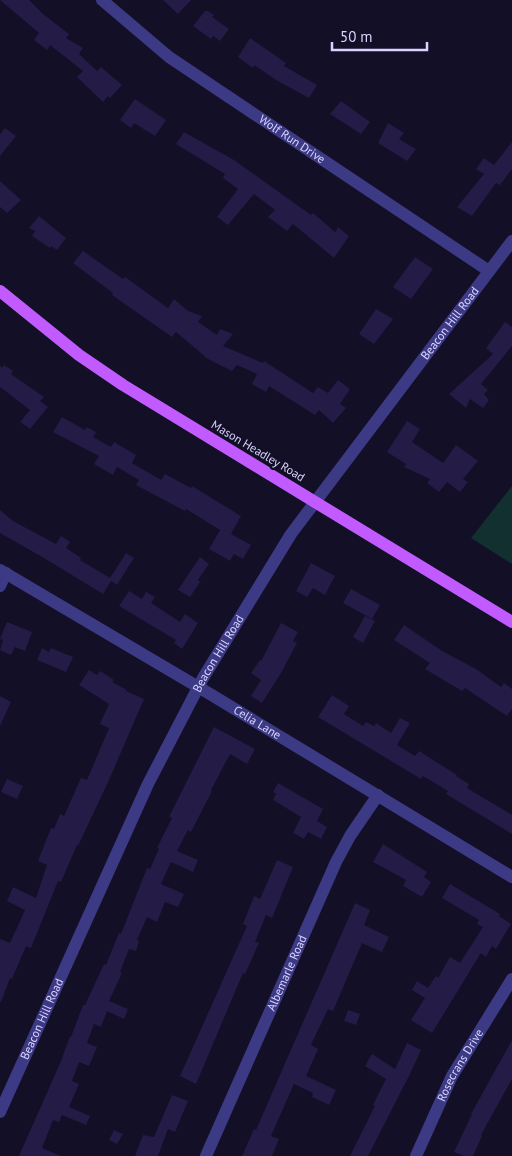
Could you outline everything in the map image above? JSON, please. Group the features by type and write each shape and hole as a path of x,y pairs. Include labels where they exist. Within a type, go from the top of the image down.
{"main road":[{"name":"Mason Headley Road","path":"0,291 79,355 123,385 512,622"}],"street":[{"name":"Wolf Run Drive","path":"102,0 169,57 489,270"},
{"name":"Beacon Hill Road","path":"0,1112 148,784 198,686 255,590 314,501 512,241"},
{"name":"Celia Lane","path":"3,572 198,686 512,877"},
{"path":"0,586 3,572"},
{"name":"Albemarle Road","path":"206,1156 336,862 350,836 378,795"},
{"name":"Rosecrans Drive","path":"416,1156 452,1076 512,979"}],"green space":[{"path":"512,486 512,564 471,538"}],"building":[{"path":"0,0 29,0 43,14 69,34 66,38 83,48 79,54 97,71 101,67 122,85 110,98 108,96 103,102 77,77 83,71 50,45 47,50 34,40 39,33"},
{"path":"163,0 191,0 178,14"},
{"path":"205,11 214,15 212,17 229,29 220,41 213,36 211,39 193,26"},
{"path":"250,38 286,63 284,66 317,85 309,98 276,80 254,65 253,68 238,57"},
{"path":"135,99 166,120 155,136 134,123 131,128 120,120"},
{"path":"341,101 370,122 361,134 330,114"},
{"path":"388,123 404,133 399,139 416,149 407,161 378,143"},
{"path":"5,128 16,136 0,156 0,134"},
{"path":"184,132 234,160 311,215 313,213 335,232 338,227 349,236 334,258 293,224 287,231 268,217 275,210 254,194 228,225 217,217 238,189 223,178 225,174 176,144"},
{"path":"512,142 512,169 500,185 496,183 472,216 457,207 484,174 476,169 484,158 494,165"},
{"path":"0,181 21,200 7,213 0,207"},
{"path":"39,216 66,238 57,250 51,246 50,248 32,236 35,231 29,228"},
{"path":"83,251 123,279 125,277 168,308 174,299 188,311 202,316 198,322 217,335 220,329 233,334 223,346 263,363 264,361 313,393 318,387 328,393 338,380 350,389 340,404 346,408 333,423 319,410 315,415 269,386 266,392 252,384 257,374 237,365 232,371 208,359 176,332 172,337 112,295 113,293 73,263"},
{"path":"415,257 433,269 411,299 393,287"},
{"path":"376,309 393,319 374,344 359,334"},
{"path":"505,322 512,327 512,346 481,384 488,390 484,394 489,400 483,408 470,399 466,408 449,394 493,354 486,348"},
{"path":"4,365 13,371 11,374 44,397 40,401 48,407 30,429 20,422 30,410 0,387 0,366 2,368"},
{"path":"62,417 85,430 87,427 96,432 93,437 111,447 114,442 136,455 132,463 161,480 165,474 191,488 192,486 241,516 231,534 251,545 243,559 234,554 230,561 209,549 220,530 186,509 185,511 136,485 139,480 117,467 113,475 94,464 99,456 53,432"},
{"path":"407,421 420,429 412,442 443,463 456,445 478,461 463,479 468,482 460,492 447,482 439,492 427,483 430,479 404,467 406,464 387,452"},
{"path":"0,510 13,521 56,544 61,536 70,542 66,548 81,558 80,560 110,578 126,553 134,558 117,585 111,581 103,594 0,533"},
{"path":"200,557 209,564 198,580 200,582 190,597 178,590"},
{"path":"311,563 335,576 325,595 313,588 307,597 296,591"},
{"path":"351,589 380,605 372,619 343,603"},
{"path":"129,591 142,599 146,592 155,597 151,603 180,622 185,614 198,623 182,649 174,643 176,640 119,606"},
{"path":"365,616 375,621 363,643 353,637"},
{"path":"7,622 32,632 25,651 15,647 11,655 0,650 3,640 0,639"},
{"path":"281,623 298,632 293,641 297,643 262,703 251,696 261,680 251,673 261,661"},
{"path":"404,625 442,651 476,669 501,687 504,683 512,689 512,709 507,716 465,688 462,691 425,669 430,663 394,640"},
{"path":"42,648 49,652 51,648 73,657 66,672 37,660"},
{"path":"89,670 97,675 100,671 126,691 144,699 109,780 61,882 58,881 31,948 26,946 0,1002 0,939 10,943 25,910 7,901 13,887 36,898 47,865 38,861 51,828 54,829 60,814 64,816 81,778 87,780 109,728 100,724 109,704 79,685"},
{"path":"332,695 349,706 344,714 363,726 366,722 374,726 376,723 391,733 400,718 410,723 397,745 415,756 419,751 469,784 467,788 512,815 512,834 446,794 448,791 423,776 421,779 318,717"},
{"path":"0,696 11,702 0,726"},
{"path":"214,727 255,749 247,764 230,754 191,832 188,830 177,851 198,860 193,872 171,862 161,884 184,894 178,907 165,902 157,922 147,917 137,940 139,941 136,951 129,949 120,972 122,973 109,1001 128,1009 124,1019 107,1011 101,1027 94,1024 87,1043 97,1047 89,1066 79,1062 72,1081 79,1084 69,1107 90,1116 86,1125 62,1115 59,1122 53,1120 42,1148 61,1156 19,1156 61,1061 83,1005 85,1005 104,964 106,965 119,933 121,934 147,868 150,869 159,849 157,848 172,818 169,817"},
{"path":"7,779 23,786 17,799 1,792"},
{"path":"278,783 323,809 317,821 327,827 321,839 308,832 304,839 293,833 301,817 273,800 276,794 273,792"},
{"path":"383,844 427,872 424,877 431,882 422,897 403,886 406,880 373,862"},
{"path":"277,860 293,867 272,918 266,915 255,942 259,943 245,974 243,973 196,1084 180,1076 247,926 243,924 254,896 260,899"},
{"path":"450,884 500,914 499,916 511,924 496,949 492,946 486,957 481,953 432,1033 411,1020 425,998 412,990 417,981 428,988 436,976 438,978 450,957 460,963 483,927 477,924 479,920 442,898"},
{"path":"355,903 370,910 364,925 389,937 382,952 362,943 333,1011 328,1009 311,1045 318,1049 306,1076 336,1090 329,1105 312,1097 313,1093 294,1084 271,1136 279,1139 272,1156 242,1156 254,1129 256,1130"},
{"path":"348,1010 360,1014 356,1025 344,1021"},
{"path":"512,1040 512,1079 481,1135 473,1156 464,1156 454,1152 471,1114"},
{"path":"407,1043 421,1050 410,1074 368,1156 350,1156 386,1079 365,1066 372,1054 395,1069"},
{"path":"172,1095 188,1101 175,1132 168,1129 158,1156 135,1156 143,1135 154,1137"},
{"path":"114,1130 123,1134 117,1144 109,1140"}]}
